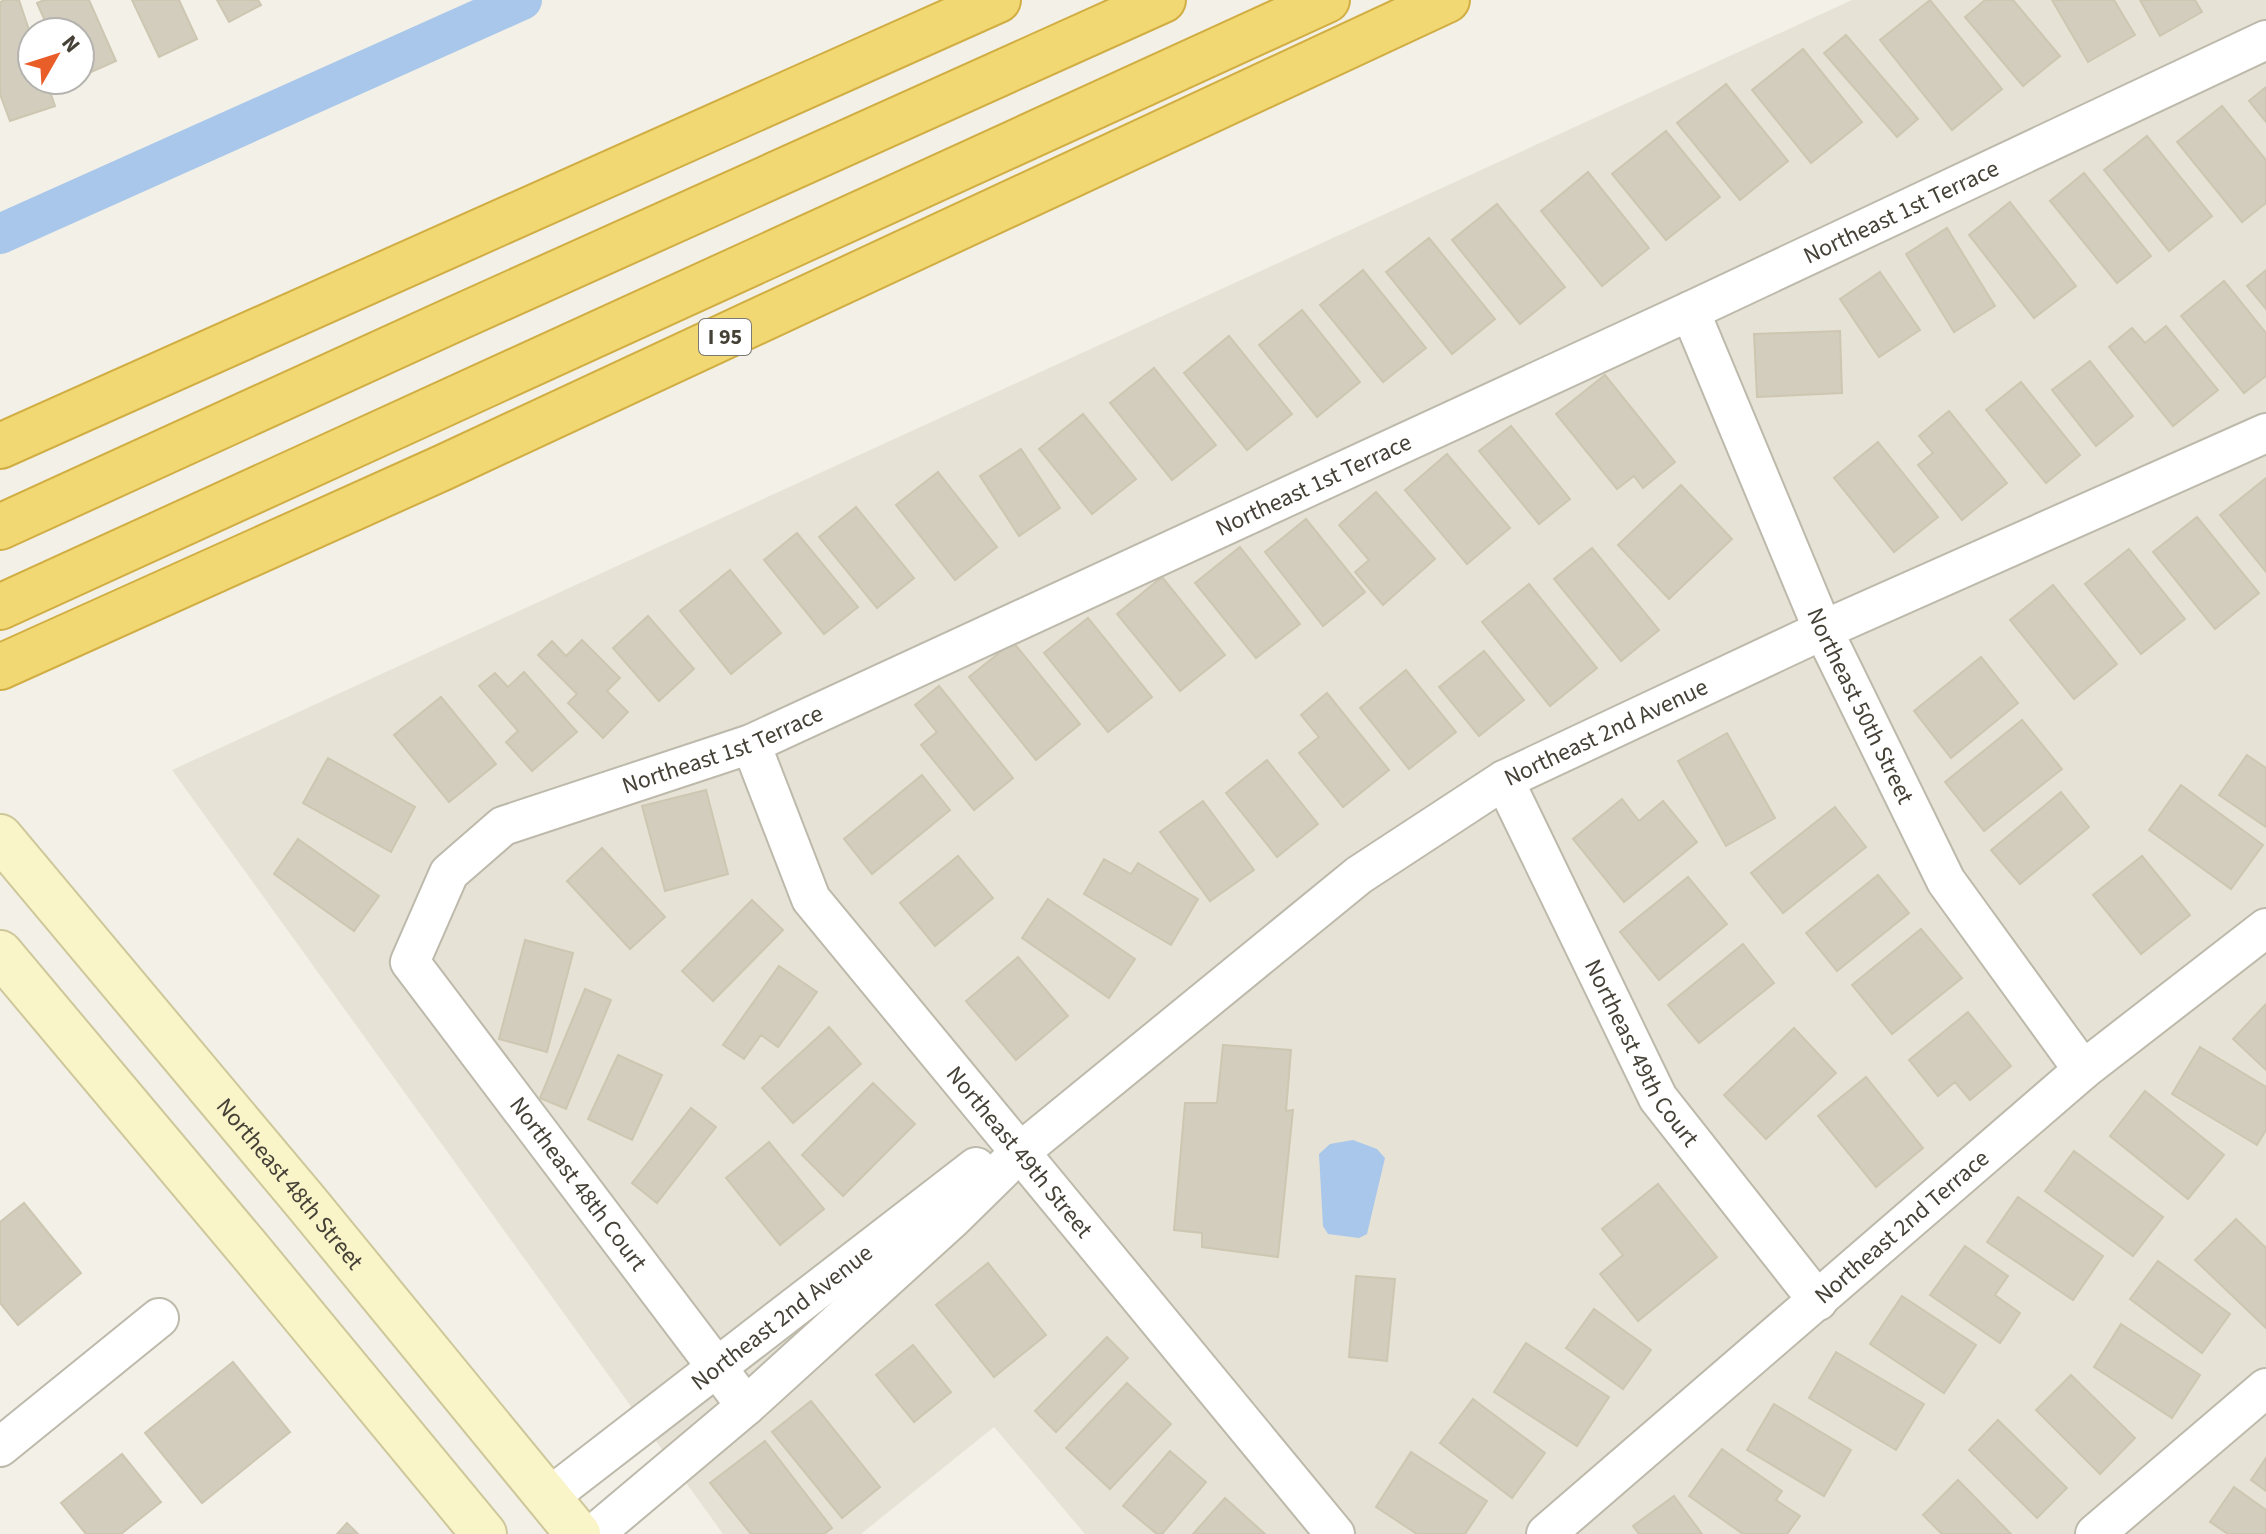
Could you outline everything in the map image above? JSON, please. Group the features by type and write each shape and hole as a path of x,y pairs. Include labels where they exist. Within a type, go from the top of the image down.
{"highway":[{"path":"0,446 998,0"},
{"path":"0,527 1163,0"},
{"path":"0,607 1327,0"},
{"name":"I 95","path":"0,667 442,468 1447,0"}],"main road":[{"name":"Northeast 48th Street","path":"0,837 316,1214 578,1534"},
{"path":"0,953 484,1534"}],"street":[{"name":"Northeast 1st Terrace","path":"410,962 449,873 503,826 751,744 1690,311 2266,40"},
{"name":"Northeast 50th Street","path":"1690,311 1823,630 1946,881 2083,1070"},
{"name":"Northeast 2nd Avenue","path":"594,1534 746,1406 952,1219 1020,1152 1359,875 1504,780 1823,630 2266,433"},
{"name":"Northeast 49th Street","path":"751,744 811,899 1335,1534"},
{"name":"Northeast 49th Court","path":"1504,780 1658,1098 1818,1301"},
{"name":"Northeast 2nd Terrace","path":"1546,1534 2083,1070 2266,928"},
{"name":"Northeast 48th Court","path":"410,962 746,1406"},
{"name":"Northeast 2nd Avenue","path":"549,1497 998,1150 1020,1152"},
{"path":"0,1447 159,1318"},
{"path":"2095,1534 2266,1388"}],"shaded area":[{"path":"1852,0 2266,0 2266,1534 1085,1534 994,1427 861,1534 723,1534 172,770"}],"water":[{"path":"1353,1140 1377,1149 1385,1158 1367,1234 1359,1238 1328,1234 1323,1226 1319,1154 1330,1144"}],"building":[{"path":"19,0 24,16 16,16 16,96 52,96 55,106 10,121 0,94 0,2"},
{"path":"44,0 89,0 116,61 96,70 96,16 43,16 37,3"},
{"path":"132,0 179,0 197,39 159,57"},
{"path":"217,0 258,0 261,5 229,22"},
{"path":"1930,0 2002,89 1952,130 1880,40"},
{"path":"1985,0 2013,0 2060,56 2023,86 1965,17"},
{"path":"2052,0 2114,0 2135,35 2088,62"},
{"path":"2140,0 2195,0 2202,12 2160,36"},
{"path":"1846,35 1918,119 1897,137 1824,53"},
{"path":"1803,49 1862,122 1811,163 1752,90"},
{"path":"1726,84 1788,161 1740,200 1677,123"},
{"path":"2266,87 2266,122 2249,101"},
{"path":"2222,106 2266,160 2266,203 2242,222 2177,142"},
{"path":"1666,131 1720,197 1666,240 1612,174"},
{"path":"2147,136 2212,216 2169,251 2104,170"},
{"path":"1588,172 1649,248 1602,286 1541,211"},
{"path":"2084,173 2151,256 2117,283 2050,201"},
{"path":"2010,202 2076,286 2034,318 1969,235"},
{"path":"1497,204 1565,287 1520,324 1452,240"},
{"path":"1947,228 1995,306 1954,332 1906,254"},
{"path":"1429,238 1495,319 1452,354 1386,272"},
{"path":"1363,270 1426,348 1383,382 1320,305"},
{"path":"2266,270 2266,309 2247,286"},
{"path":"1880,272 1920,330 1879,357 1840,299"},
{"path":"2224,281 2266,333 2266,376 2244,393 2181,316"},
{"path":"1302,310 1360,382 1317,417 1259,345"},
{"path":"2166,326 2218,390 2173,426 2109,347 2132,328 2145,343"},
{"path":"1840,331 1842,393 1757,397 1754,334"},
{"path":"1229,336 1292,414 1247,450 1184,373"},
{"path":"2090,361 2133,416 2096,446 2052,390"},
{"path":"1154,368 1216,445 1172,480 1110,403"},
{"path":"1605,375 1675,462 1643,488 1634,476 1617,489 1556,414"},
{"path":"2021,382 2080,455 2046,483 1986,410"},
{"path":"1949,411 2007,483 1962,520 1918,465 1933,453 1919,436"},
{"path":"1083,414 1136,479 1092,514 1039,449"},
{"path":"1511,426 1570,499 1539,524 1479,451"},
{"path":"1878,442 1938,517 1894,552 1834,478"},
{"path":"1021,449 1060,508 1019,536 980,476"},
{"path":"1447,454 1510,528 1467,564 1405,490"},
{"path":"938,472 997,547 955,580 896,505"},
{"path":"2266,478 2266,572 2220,515"},
{"path":"1681,485 1732,539 1669,599 1618,545"},
{"path":"1376,492 1435,559 1383,605 1355,572 1369,560 1339,525"},
{"path":"856,507 914,578 877,608 819,537"},
{"path":"2197,517 2259,593 2215,629 2153,552"},
{"path":"1306,519 1365,592 1323,626 1265,552"},
{"path":"797,533 858,607 824,634 764,560"},
{"path":"1240,547 1300,624 1256,658 1195,583"},
{"path":"1592,548 1659,630 1621,661 1554,579"},
{"path":"2129,549 2185,619 2141,654 2085,584"},
{"path":"730,570 781,633 731,674 680,611"},
{"path":"1162,577 1225,655 1180,691 1117,614"},
{"path":"1529,584 1597,668 1550,706 1482,622"},
{"path":"2053,585 2117,664 2074,699 2010,620"},
{"path":"648,616 694,669 659,701 613,648"},
{"path":"1088,618 1152,697 1108,732 1044,653"},
{"path":"582,640 620,678 607,691 628,712 603,738 568,703 577,694 538,655 552,641 566,656"},
{"path":"1013,642 1080,724 1036,760 969,677"},
{"path":"1484,651 1524,700 1479,736 1439,687"},
{"path":"1981,657 2018,703 1951,758 1914,711"},
{"path":"1406,670 1456,732 1409,769 1360,708"},
{"path":"524,672 577,732 532,771 506,742 518,731 479,686 495,673 508,687"},
{"path":"939,686 1013,778 974,810 921,745 937,732 915,705"},
{"path":"1327,693 1389,770 1343,807 1299,753 1319,737 1301,715"},
{"path":"441,697 496,764 449,802 394,735"},
{"path":"2022,720 2062,769 1984,831 1945,782"},
{"path":"1727,733 1775,818 1726,846 1678,761"},
{"path":"2247,755 2266,768 2266,827 2219,795"},
{"path":"328,758 415,807 391,852 303,803"},
{"path":"1267,760 1318,824 1277,857 1226,793"},
{"path":"922,775 950,810 872,874 844,839"},
{"path":"2181,785 2263,845 2231,889 2149,830"},
{"path":"706,790 728,874 665,891 642,806"},
{"path":"2061,792 2089,827 2020,884 1991,850"},
{"path":"1622,799 1639,821 1663,801 1697,842 1624,902 1573,839"},
{"path":"1203,801 1254,870 1210,901 1160,832"},
{"path":"1835,807 1866,847 1783,913 1751,873"},
{"path":"298,839 379,896 354,931 274,874"},
{"path":"602,848 665,917 630,949 567,881"},
{"path":"958,856 993,898 935,946 900,903"},
{"path":"2142,856 2190,915 2141,954 2093,895"},
{"path":"1104,859 1131,874 1138,863 1198,899 1171,945 1084,894"},
{"path":"1878,875 1909,913 1837,971 1806,933"},
{"path":"1688,877 1727,924 1659,980 1620,932"},
{"path":"1048,899 1135,959 1109,998 1022,938"},
{"path":"752,900 783,930 713,1001 682,971"},
{"path":"1921,929 1962,978 1892,1034 1852,985"},
{"path":"525,940 573,953 547,1052 499,1039"},
{"path":"1743,944 1774,983 1699,1043 1668,1005"},
{"path":"1018,957 1068,1016 1016,1060 966,1001"},
{"path":"779,966 817,992 778,1047 761,1035 744,1059 723,1045"},
{"path":"585,989 611,1000 566,1109 540,1098"},
{"path":"2266,1004 2266,1070 2233,1039"},
{"path":"1968,1012 2011,1066 1970,1100 1955,1082 1938,1096 1909,1060"},
{"path":"829,1027 861,1064 793,1123 762,1088"},
{"path":"1794,1028 1836,1073 1766,1139 1724,1095"},
{"path":"1223,1045 1291,1050 1286,1111 1293,1110 1278,1257 1202,1247 1202,1233 1174,1230 1185,1103 1217,1103"},
{"path":"2200,1047 2266,1087 2266,1130 2257,1145 2172,1094"},
{"path":"618,1055 662,1075 632,1140 588,1119"},
{"path":"1866,1077 1923,1148 1876,1187 1818,1116"},
{"path":"873,1083 915,1124 843,1196 802,1155"},
{"path":"2145,1091 2224,1155 2188,1199 2110,1136"},
{"path":"691,1108 716,1127 657,1203 632,1183"},
{"path":"769,1142 824,1209 780,1245 726,1178"},
{"path":"2074,1151 2163,1217 2133,1256 2045,1191"},
{"path":"1658,1184 1717,1257 1638,1321 1600,1274 1623,1255 1602,1229"},
{"path":"2018,1197 2103,1256 2073,1300 1987,1242"},
{"path":"24,1203 81,1273 18,1325 0,1303 0,1222"},
{"path":"2236,1219 2266,1248 2266,1328 2195,1260"},
{"path":"1965,1246 2008,1276 1995,1295 2020,1313 2000,1343 1930,1295"},
{"path":"2158,1261 2230,1314 2202,1353 2130,1299"},
{"path":"988,1263 1046,1335 994,1377 936,1305"},
{"path":"1356,1276 1395,1279 1387,1361 1349,1357"},
{"path":"1902,1296 1976,1345 1944,1393 1870,1344"},
{"path":"1594,1309 1651,1350 1623,1389 1566,1348"},
{"path":"2121,1324 2200,1375 2172,1418 2094,1367"},
{"path":"1107,1337 1128,1358 1056,1432 1035,1411"},
{"path":"1526,1343 1609,1397 1577,1446 1494,1392"},
{"path":"913,1345 951,1392 914,1422 876,1375"},
{"path":"1836,1352 1924,1404 1896,1450 1809,1398"},
{"path":"233,1362 290,1432 202,1503 145,1433"},
{"path":"2071,1375 2135,1438 2100,1474 2036,1410"},
{"path":"1127,1383 1171,1424 1110,1489 1066,1448"},
{"path":"1473,1399 1545,1453 1512,1498 1440,1443"},
{"path":"811,1401 880,1487 842,1518 772,1432"},
{"path":"1774,1404 1851,1450 1824,1496 1747,1450"},
{"path":"1998,1420 2067,1488 2037,1518 1969,1450"},
{"path":"765,1441 832,1528 824,1534 751,1534 710,1483"},
{"path":"1722,1449 1782,1491 1776,1500 1800,1516 1787,1534 1743,1534 1689,1496"},
{"path":"1170,1451 1206,1482 1162,1534 1157,1534 1123,1506"},
{"path":"1411,1452 1487,1501 1465,1534 1417,1534 1376,1507"},
{"path":"122,1454 161,1502 121,1534 86,1534 61,1503"},
{"path":"2266,1458 2266,1491 2251,1480"},
{"path":"1958,1480 2011,1534 1942,1534 1923,1515"},
{"path":"2234,1487 2266,1510 2266,1534 2228,1534 2210,1522"},
{"path":"1674,1496 1702,1534 1639,1534 1633,1526"},
{"path":"1225,1498 1265,1534 1193,1534"},
{"path":"347,1523 358,1534 337,1534"}],"waterway":[{"path":"0,234 522,0"}]}
